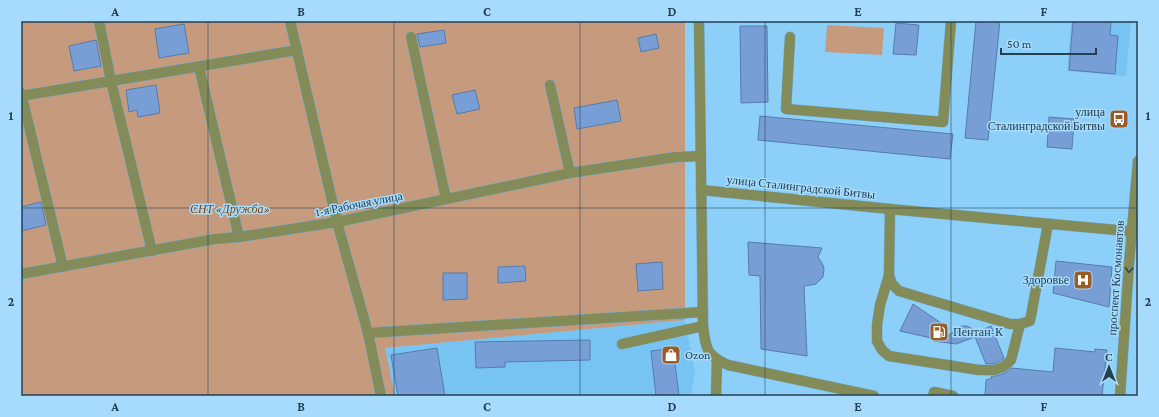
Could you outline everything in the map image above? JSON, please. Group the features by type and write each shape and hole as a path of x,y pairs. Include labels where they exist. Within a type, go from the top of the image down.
{"street":[{"path":"99,21 111,81 152,251"},
{"path":"290,21 337,222 368,334 381,396"},
{"path":"699,21 703,326 708,352 717,360 728,365 874,396"},
{"path":"790,37 786,109 943,122 951,21"},
{"path":"411,37 446,199"},
{"path":"63,267 21,95 297,50"},
{"path":"199,67 239,237"},
{"path":"550,84 570,173"},
{"name":"1-я Рабочая улица","path":"21,274 215,239 239,237 337,222 570,173 676,157 701,156"},
{"name":"проспект Космонавтов","path":"1120,396 1135,231 1138,161"},
{"name":"улица Сталинградской Битвы","path":"701,190 1048,224 1135,231"},
{"path":"890,209 889,275 880,305 877,325 877,341 882,350 889,356 979,370 994,370 1003,367 1011,360 1020,324"},
{"path":"889,275 892,284 899,290 1010,324 1020,324 1030,321 1048,224"},
{"path":"368,334 703,312"},
{"path":"622,344 703,326"},
{"path":"716,396 717,360"},
{"path":"933,396 934,392 953,396"}],"shaded area":[{"path":"1071,21 1131,21 1126,76 1067,71"},
{"path":"685,320 695,372 691,396 395,396 385,348"}],"green space":[{"name":"СНТ «Дружба»","path":"21,21 685,21 685,320 385,348 395,396 21,396"},
{"path":"827,25 884,28 882,55 825,52"}],"building":[{"path":"976,21 1000,21 988,140 965,138"},
{"path":"1073,21 1111,21 1110,35 1118,36 1115,74 1069,70"},
{"path":"896,23 919,25 916,55 893,54"},
{"path":"184,24 189,53 159,58 155,29"},
{"path":"740,26 767,26 768,102 741,103"},
{"path":"444,30 446,43 420,47 417,34"},
{"path":"656,34 659,48 641,52 638,38"},
{"path":"96,40 101,66 74,71 69,46"},
{"path":"156,85 160,113 138,117 137,110 129,112 126,90"},
{"path":"475,90 480,109 457,114 452,95"},
{"path":"617,100 621,121 577,129 574,108"},
{"path":"760,116 953,134 950,159 758,140"},
{"path":"1049,117 1074,119 1072,149 1047,147"},
{"path":"41,202 46,225 21,231 21,207"},
{"path":"748,242 822,248 818,257 824,269 823,277 816,284 804,286 807,356 761,349 760,276 749,275"},
{"name":"Здоровье","path":"1056,261 1112,267 1109,307 1053,293"},
{"path":"662,262 663,289 638,291 636,264"},
{"path":"525,266 526,281 498,283 498,267"},
{"path":"443,273 467,273 467,299 443,300"},
{"name":"Пентан-К","path":"913,304 944,325 948,336 962,326 967,326 978,332 991,326 1004,358 993,364 986,364 975,337 956,344 933,341 931,338 900,331"},
{"path":"590,340 590,360 505,362 505,367 476,368 475,342"},
{"path":"437,348 445,396 398,396 391,355"},
{"path":"673,348 679,396 656,396 651,351"},
{"path":"1055,348 1095,352 1095,349 1107,350 1102,396 985,396 986,380 992,378 991,376 1005,373 1011,368 1053,372"}],"place":[{"name":"улица Сталинградской Битвы","path":"1119,119"},
{"name":"Здоровье","path":"1083,280"},
{"name":"Пентан-К","path":"939,332"},
{"name":"Ozon","path":"671,355"}]}
